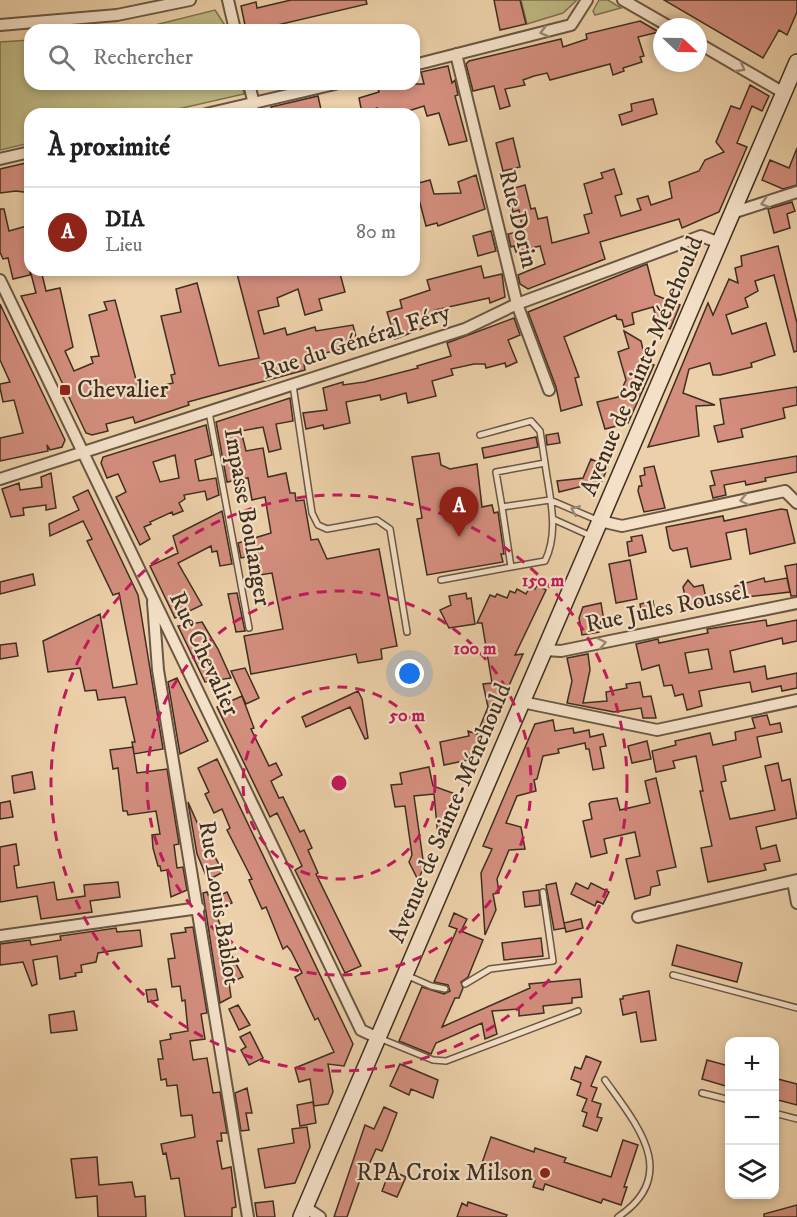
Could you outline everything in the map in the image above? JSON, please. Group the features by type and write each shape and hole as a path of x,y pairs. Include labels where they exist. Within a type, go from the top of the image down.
{"main road":[{"name":"Avenue de Sainte-Ménehould","path":"303,1212 797,62"}],"street":[{"path":"0,25 117,15 190,0"},
{"path":"228,0 234,24"},
{"path":"420,63 571,25 587,0"},
{"path":"623,0 654,18"},
{"path":"707,48 784,93"},
{"name":"Rue Dorin","path":"456,54 517,304 549,390"},
{"path":"250,90 254,104"},
{"path":"235,108 311,90"},
{"path":"0,159 24,153"},
{"path":"732,213 797,192"},
{"name":"Rue du Général Féry","path":"0,479 465,328 517,304 701,237 720,243"},
{"name":"Rue Chevalier","path":"0,280 82,454 153,595 274,854 361,1030 378,1038"},
{"path":"600,521 622,526 785,492 797,503"},
{"name":"Rue Louis Bablot","path":"153,595 158,670 199,908 248,1217"},
{"name":"Rue Jules Roussel","path":"544,650 561,651 797,603"},
{"path":"522,702 657,730 797,700"},
{"path":"638,917 795,881 797,903"},
{"path":"0,936 199,908"},
{"path":"303,1212 320,1217"}],"lane":[{"path":"293,385 312,513 318,525 327,529 377,520 390,529 407,632"},
{"name":"Impasse Boulanger","path":"209,412 249,628"},
{"path":"441,580 545,561 551,549 553,519 540,431 531,421 480,435"},
{"path":"512,567 496,472 545,463"},
{"path":"502,507 550,500 600,521"},
{"path":"553,519 593,537"},
{"path":"465,984 490,969 554,961 543,892"},
{"path":"405,975 431,986 445,988"},
{"path":"673,975 797,1008"},
{"path":"378,1038 433,1060 446,1061 578,1011"},
{"path":"605,1080 644,1136 651,1167 646,1188 635,1206 618,1217"},
{"path":"702,1093 725,1099"},
{"path":"779,1114 797,1119"}],"shaded area":[{"path":"521,0 577,0 563,13 527,24"},
{"path":"599,0 608,0 621,8 595,15 593,11"},
{"path":"215,10 224,24 159,24"},
{"path":"24,40 24,90 243,90 244,94 182,108 24,108 24,144 0,150 0,42"}],"building":[{"path":"291,0 366,0 367,4 282,24 245,24 241,6 256,2 257,8"},
{"path":"494,0 520,0 526,24 500,30"},
{"path":"664,0 797,0 797,12 787,35 779,30 763,58 707,25 707,18 695,18"},
{"path":"640,21 653,29 653,33 638,37 644,56 640,57 642,62 623,68 624,71 613,75 610,64 550,80 547,73 534,76 523,80 525,85 505,89 510,106 500,109 494,86 473,91 466,64 469,61 561,39 563,47 587,39 586,34"},
{"path":"448,66 452,83 455,80 458,95 455,96 467,141 449,145 439,113 427,116 424,106 418,108 361,108 359,98 379,92 378,90 420,90 420,84 424,84 421,72"},
{"path":"750,85 769,96 762,111 752,106 737,143 747,147 719,212 682,228 679,219 600,242 605,259 528,289 520,284 518,275 545,264 540,246 516,252 514,246 511,247 508,234 523,231 519,210 513,212 508,190 525,185 531,209 535,208 538,219 547,217 552,243 589,233 584,215 592,213 584,184 603,178 601,173 614,169 622,194 615,196 621,216 641,210 637,199 648,196 651,205 672,198 669,182 699,171 705,160 724,152 716,142 731,106 740,109"},
{"path":"318,96 321,108 271,108"},
{"path":"653,99 657,114 622,125 619,115 632,111 631,104"},
{"path":"513,138 520,167 503,171 496,143"},
{"path":"797,148 797,185 783,189 762,180 770,160 789,168"},
{"path":"24,163 24,192 0,193 0,169"},
{"path":"476,175 485,209 438,226 437,223 426,226 420,203 420,183 430,180 434,194 461,193 458,182"},
{"path":"792,202 795,211 787,214 790,228 774,233 768,209"},
{"path":"0,209 4,209 9,231 24,227 26,276 13,279 8,258 3,259 0,252"},
{"path":"491,231 496,251 478,256 473,236"},
{"path":"778,246 797,323 797,351 794,352 774,275 755,281 758,291 745,298 748,307 726,315 732,334 766,323 775,355 751,363 752,367 720,375 713,375 710,363 689,369 683,393 715,405 696,406 699,436 648,447 708,303 713,315 729,279 738,283 735,268 742,266 741,256"},
{"path":"647,264 655,295 680,305 670,329 658,323 653,307 632,313 634,324 624,327 622,320 617,319 616,315 564,337 579,377 575,378 582,405 561,411 556,387 528,312"},
{"path":"481,266 484,278 502,274 505,297 490,303 489,298 435,310 437,317 424,321 426,327 395,339 387,312 402,308 400,300 430,290 427,280"},
{"path":"32,276 42,276 46,291 60,288 73,347 65,351 74,371 93,363 91,357 99,356 89,315 107,310 104,302 115,300 139,391 173,383 171,375 175,374 161,316 181,312 176,289 197,283 219,366 259,358 238,276 341,276 345,292 319,299 322,310 305,315 298,289 277,298 279,306 258,311 264,334 285,328 287,335 315,327 316,331 353,325 358,345 313,356 314,361 304,364 305,370 188,402 189,405 135,423 133,417 106,424 108,431 92,435 86,433 21,296 36,293"},
{"path":"0,304 65,440 62,447 50,450 47,445 48,451 0,461 0,438 23,433 14,400 3,402 0,388 0,384 10,382 0,360"},
{"path":"514,318 520,335 508,340 517,362 506,367 505,363 486,368 485,364 474,364 451,369 453,375 432,381 436,396 408,403 406,393 381,400 380,395 346,402 350,423 324,429 323,425 306,429 303,413 327,410 323,388 343,382 343,385 364,382 418,368 417,366 451,356 447,343"},
{"path":"624,331 641,341 646,362 654,365 628,423 605,429 597,402 618,397 626,380 618,352 629,348"},
{"path":"797,387 797,405 783,408 785,418 741,429 743,437 718,442 714,426 724,424 720,399"},
{"path":"290,398 293,421 276,424 281,449 269,452 263,427 241,431 246,451 263,448 268,477 286,473 290,493 295,493 296,501 304,500 311,540 318,539 327,559 379,549 397,646 381,649 382,659 358,663 356,654 251,674 244,636 283,629 272,573 260,575 258,555 241,558 238,543 271,533 265,497 252,500 248,478 227,482 216,422"},
{"path":"206,425 212,455 195,460 199,481 216,478 219,495 207,500 205,491 184,495 185,499 179,503 183,511 173,515 172,512 150,522 151,524 144,527 150,539 140,545 116,497 126,492 118,474 107,478 101,463 103,457","holes":["175,455 179,478 160,482 153,462"]},
{"path":"558,433 560,443 547,445 546,435"},
{"path":"536,437 538,447 484,458 482,448"},
{"path":"439,453 441,465 450,469 477,464 482,507 492,505 494,513 498,512 503,562 427,575 417,519 422,518 412,457"},
{"path":"797,456 797,472 765,478 766,481 746,485 745,481 724,485 726,495 713,498 710,486 715,485 711,471"},
{"path":"591,459 608,467 600,485 595,483 559,492 557,481 583,478"},
{"path":"654,466 665,508 644,512 638,491 639,486 642,486 640,476 645,475 644,468"},
{"path":"51,473 56,508 46,510 46,505 23,508 24,515 11,517 2,489 19,483 20,490 42,487 41,477"},
{"path":"88,490 138,595 163,749 134,754 132,742 135,742 125,697 98,700 96,690 85,691 80,668 48,672 43,641 100,614 113,688 137,684 119,593 113,595 87,541 92,539 83,521 50,536 49,524 79,510 73,497"},
{"path":"781,509 787,510 795,543 750,554 746,529 726,533 731,559 691,567 687,548 673,551 670,548 666,527 723,516 724,521"},
{"path":"222,511 232,564 220,566 217,551 212,552 211,546 178,563 202,605 175,618 150,566 178,553 173,536"},
{"path":"642,535 646,552 629,556 627,542 632,541 631,537"},
{"path":"630,560 637,599 616,603 609,564"},
{"path":"797,564 797,596 791,596 785,566"},
{"path":"33,574 35,585 0,594 0,582"},
{"path":"764,578 765,582 787,578 790,592 737,598 735,586"},
{"path":"688,580 694,587 703,585 707,602 687,606 683,587"},
{"path":"537,585 546,590 515,655 523,654 474,765 473,759 444,765 440,742 469,736 468,731 477,734 488,707 483,684 492,683 482,623 477,623 490,595 495,597 497,594 507,598 510,591 515,593 517,589 526,594 530,587 535,589"},
{"path":"237,593 245,631 236,632 228,594"},
{"path":"466,593 467,599 471,598 475,624 449,628 440,610 451,605 449,596"},
{"path":"653,601 655,613 642,616 640,604"},
{"path":"601,603 604,621 601,621 599,632 582,635 579,618 583,607"},
{"path":"766,620 767,626 797,620 797,641 783,644 782,638 730,651 734,672 765,666 767,679 797,673 797,688 782,691 781,686 752,692 750,682 699,691 702,706 687,710 683,694 675,696 672,685 664,686 659,665 642,670 636,644 658,639 659,643 708,633 707,629","holes":["708,649 712,669 689,673 685,653"]},
{"path":"202,622 231,678 205,682 178,626"},
{"path":"16,643 18,656 0,659 0,645"},
{"path":"588,654 590,670 583,703 607,701 606,692 627,688 626,684 640,682 643,697 651,696 656,718 643,718 641,708 614,712 567,703 572,681 567,658"},
{"path":"245,668 259,698 246,704 231,671"},
{"path":"177,678 208,741 180,754 168,682"},
{"path":"358,691 362,699 368,738 365,739 350,707 306,727 302,717"},
{"path":"242,696 254,728 251,729 269,766 276,763 282,775 271,781 279,798 283,797 300,832 304,830 312,848 308,850 318,873 316,874 361,966 345,973 295,870 302,866 277,813 270,817 217,707"},
{"path":"767,715 770,725 780,723 782,732 757,737 761,757 723,766 726,781 721,782 730,819 775,810 765,766 778,763 782,781 790,779 797,818 756,827 761,849 776,845 780,861 764,864 766,870 708,882 701,848 712,846 700,791 703,791 696,756 673,761 675,768 656,772 652,751 676,745 675,741 710,733 713,745 736,740 735,732 755,728 752,718"},
{"path":"553,720 555,731 573,728 574,733 589,730 590,737 603,734 606,746 600,747 604,768 593,770 589,749 586,749 585,743 558,749 559,753 543,756 537,779 534,780 536,791 517,796 506,823 521,827 525,849 509,850 497,879 499,893 493,894 496,910 485,935 481,873 492,849 483,846 535,724"},
{"path":"647,741 651,759 632,763 628,746"},
{"path":"133,747 137,773 167,769 179,844 174,845 177,868 183,867 187,890 171,897 167,870 161,871 153,848 152,835 160,834 156,811 128,815 127,811 123,811 118,768 113,769 110,750"},
{"path":"217,759 353,1044 344,1066 328,1064 333,1092 328,1104 314,1106 310,1079 299,1082 295,1068 334,1052 318,1018 315,1020 295,977 302,973 291,951 287,946 283,949 266,907 262,909 249,880 252,879 227,830 230,828 222,809 214,813 205,794 209,792 198,768"},
{"path":"429,767 433,786 458,795 453,804 457,805 439,848 434,794 414,796 424,867 418,880 409,862 412,855 405,806 395,807 391,785 402,784 400,773"},
{"path":"32,772 35,789 14,793 12,776"},
{"path":"656,778 676,867 657,871 660,885 651,887 650,895 635,899 626,859 640,856 635,832 604,839 607,853 591,857 583,821 592,819 589,804 591,802 617,798 620,810 650,803 645,781"},
{"path":"10,801 13,817 0,819 0,803"},
{"path":"188,802 212,856 214,855 223,872 212,878 207,878 197,854"},
{"path":"16,844 19,865 14,866 17,888 54,882 57,900 85,896 84,885 118,882 120,897 90,901 92,912 41,919 37,896 0,902 0,847"},
{"path":"556,883 565,928 554,930 546,885"},
{"path":"576,883 588,889 591,883 609,892 603,904 597,901 595,906 571,894"},
{"path":"539,890 540,905 525,907 523,892"},
{"path":"207,892 210,900 227,892 232,903 215,911 225,938 223,939 243,977 229,983 231,997 220,1003 203,893"},
{"path":"454,913 467,919 461,931 483,940 468,977 461,982 463,988 459,998 455,998 442,1027 530,988 529,984 580,979 582,997 572,998 572,1003 543,1006 544,1013 519,1016 519,1009 492,1011 497,1034 485,1039 482,1023 436,1043 431,1054 399,1041 422,987 444,994 450,991 448,985 434,982 457,929 449,926"},
{"path":"581,919 583,928 566,932 564,923"},
{"path":"193,927 207,1013 201,1014 205,1039 190,1041 193,1060 207,1058 213,1093 220,1092 227,1133 221,1133 222,1141 217,1141 222,1169 231,1167 236,1207 232,1208 232,1217 185,1217 179,1178 171,1179 166,1153 163,1154 161,1144 195,1137 192,1115 181,1116 177,1085 167,1086 166,1079 161,1080 158,1059 163,1059 160,1041 171,1039 170,1034 188,1031 185,1000 182,1001 180,986 172,987 168,959 175,958 171,934 186,932 185,928"},
{"path":"116,928 117,932 140,930 142,946 98,953 96,962 81,965 82,972 75,973 76,976 60,979 57,956 33,960 37,984 32,986 23,962 0,965 0,944 30,940 31,945 61,940 60,936"},
{"path":"541,938 543,956 504,960 502,943"},
{"path":"677,945 742,963 737,982 672,965"},
{"path":"156,989 158,1000 148,1002 146,990"},
{"path":"649,991 656,1040 641,1042 636,1012 623,1015 620,999 623,999 623,996"},
{"path":"238,1005 250,1025 239,1030 229,1009"},
{"path":"74,1011 77,1030 51,1033 49,1015"},
{"path":"250,1032 263,1058 249,1065 241,1050 246,1047 240,1037"},
{"path":"586,1056 601,1062 591,1086 597,1088 592,1101 601,1104 597,1117 602,1118 597,1131 583,1126 587,1113 582,1111 587,1099 577,1095 581,1083 571,1079 575,1067 581,1069"},
{"path":"707,1060 725,1065 725,1086 702,1079"},
{"path":"400,1064 438,1080 433,1098 411,1089 409,1095 390,1086"},
{"path":"779,1079 797,1084 797,1105 779,1100"},
{"path":"247,1088 252,1113 246,1113 249,1130 241,1131 235,1093"},
{"path":"313,1102 316,1123 300,1126 297,1105"},
{"path":"384,1107 397,1113 382,1151 376,1149 363,1178 361,1177 347,1217 334,1217 365,1125 374,1129"},
{"path":"307,1127 310,1147 295,1183 265,1188 258,1149 294,1143 292,1129"},
{"path":"491,1137 534,1152 535,1148 566,1158 564,1162 611,1177 623,1140 638,1145 624,1187 627,1187 621,1205 603,1199 601,1203 545,1184 543,1190 533,1187 535,1181 482,1163"},
{"path":"97,1157 99,1185 132,1182 135,1197 145,1196 146,1217 98,1217 97,1196 76,1198 71,1159"},
{"path":"390,1170 406,1177 397,1197 382,1191"},
{"path":"273,1201 275,1217 257,1217 255,1203"},
{"path":"468,1202 507,1215 506,1217 457,1217 462,1203 467,1206"},
{"path":"797,1205 797,1217 764,1217 764,1214"}],"place":[{"name":"Chevalier","path":"65,390"},
{"name":"DIA","path":"459,537"},
{"name":"RPA Croix Milson","path":"545,1173"}]}
